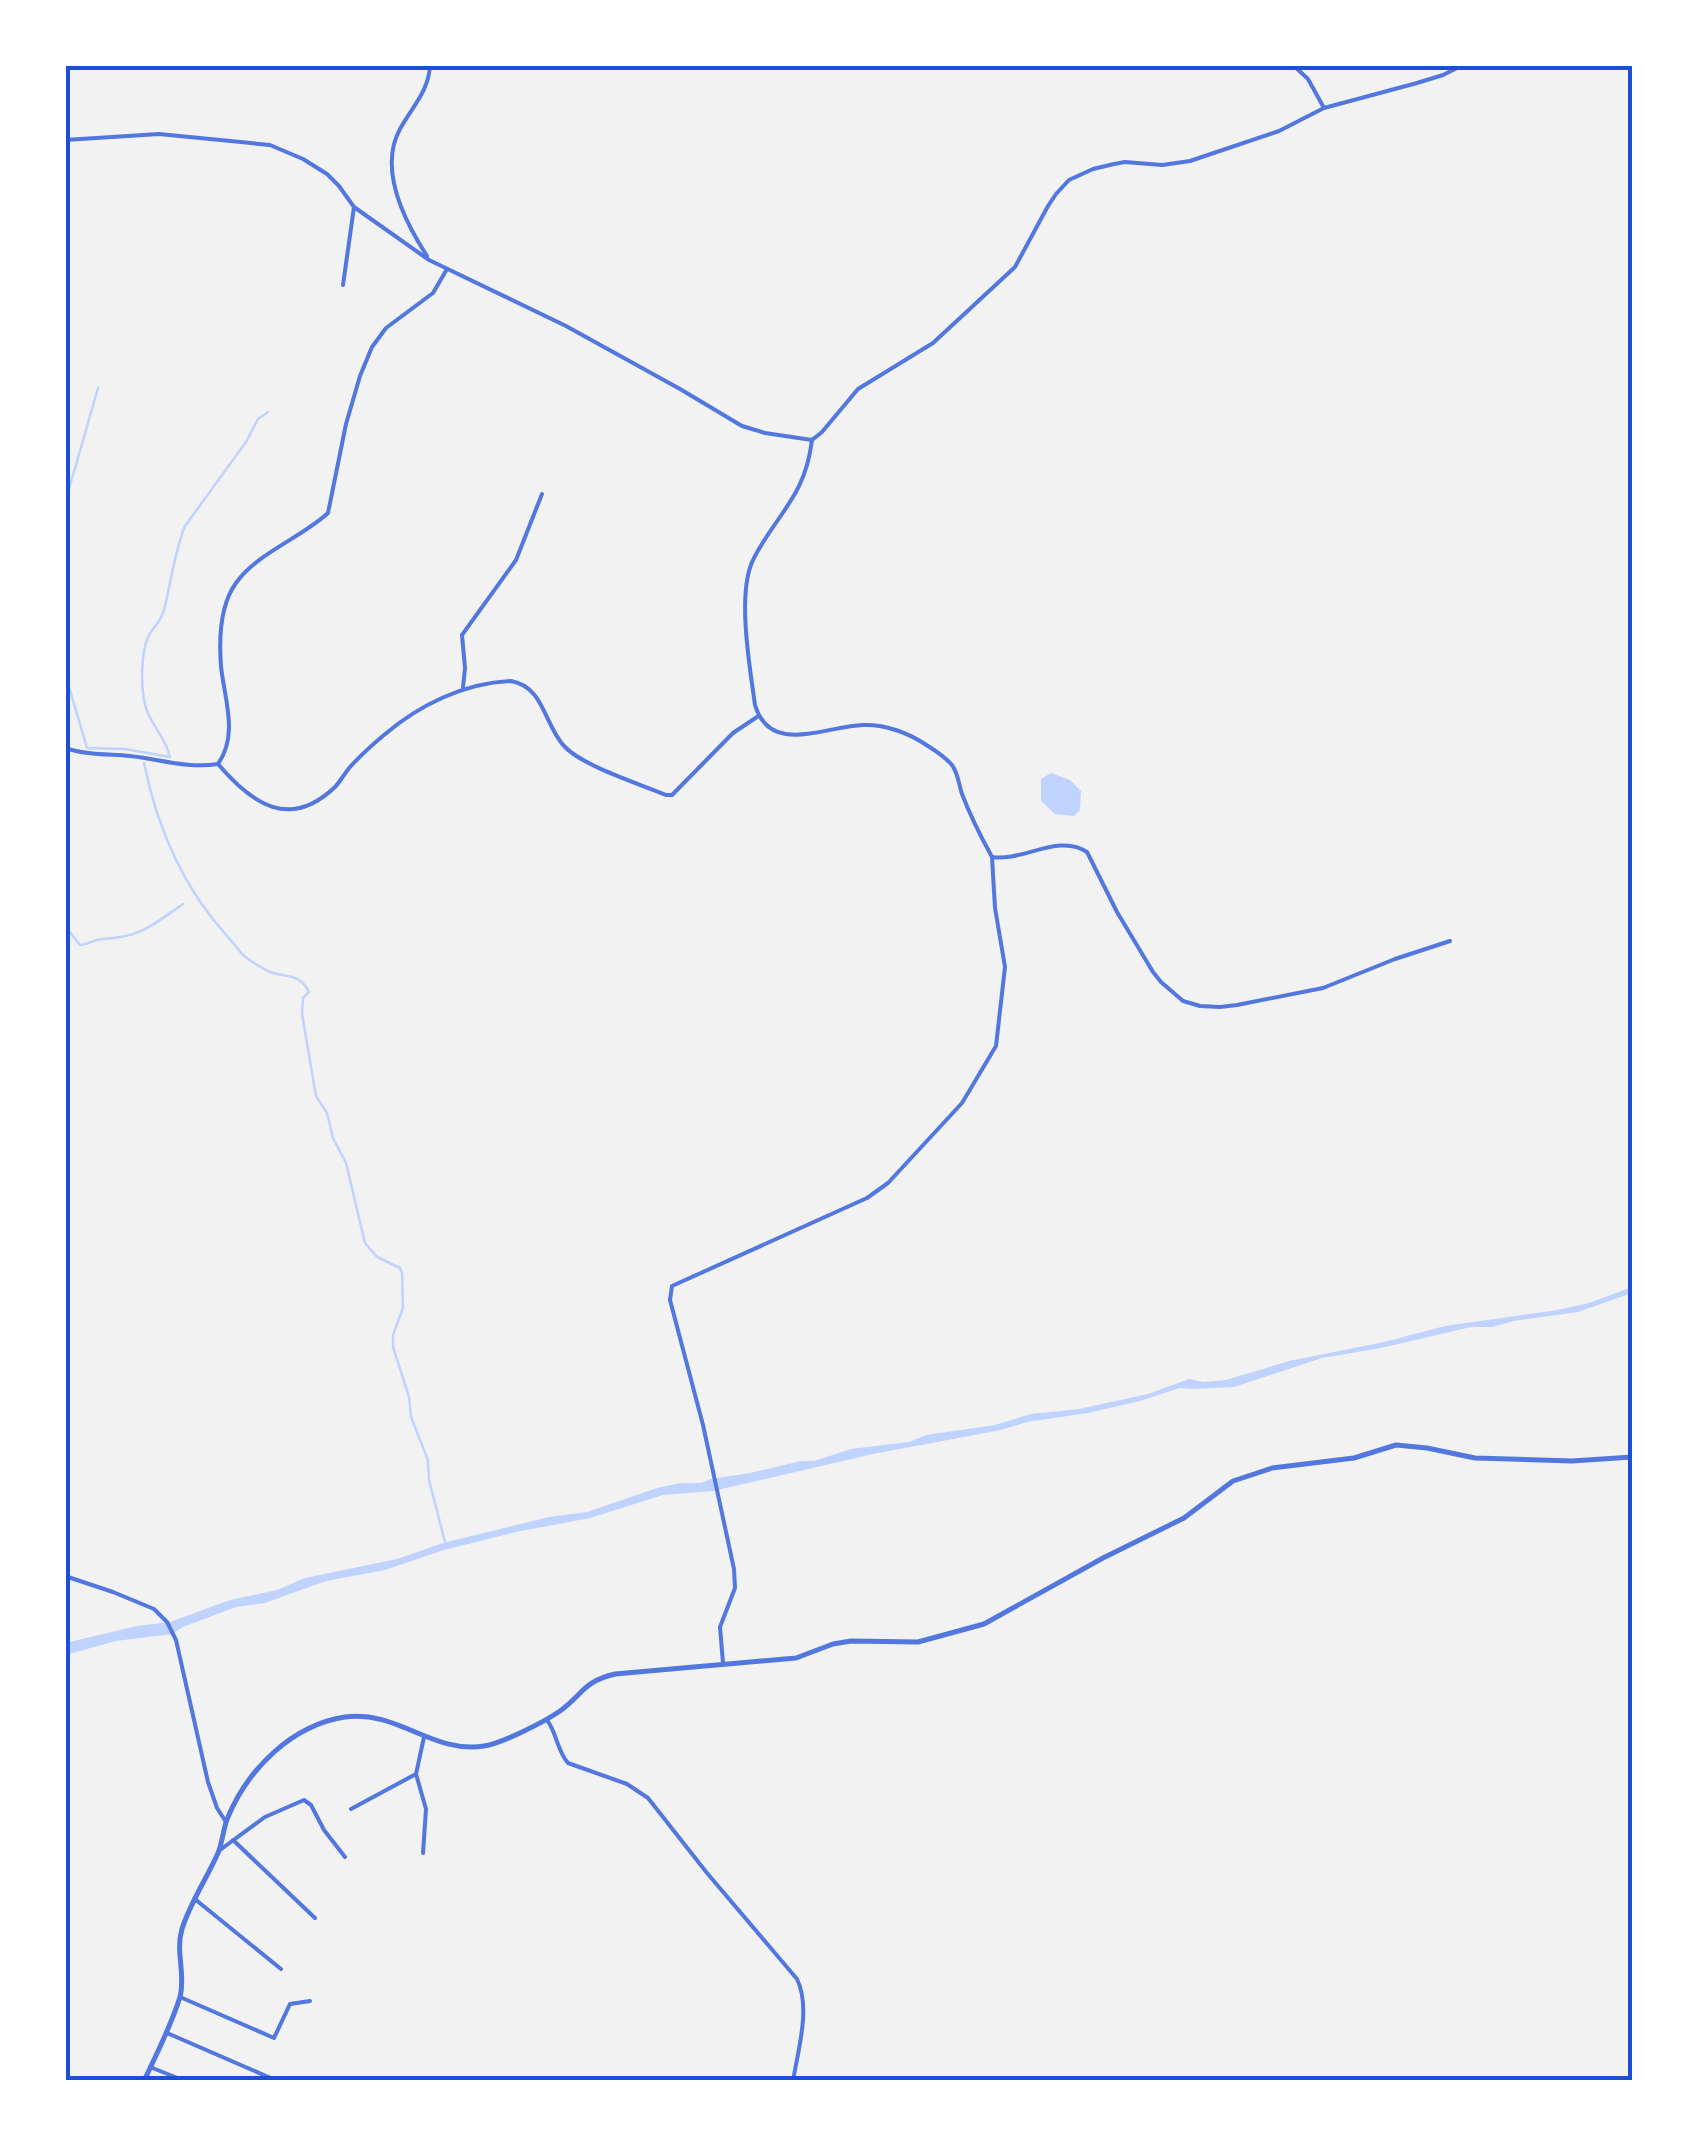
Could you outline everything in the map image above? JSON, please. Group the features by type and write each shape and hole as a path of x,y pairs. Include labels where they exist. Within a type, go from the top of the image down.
{"street":[{"path":"430,65 425,91 398,132 392,156 400,204 430,260"},
{"path":"1293,65 1308,79 1324,108"},
{"path":"723,1663 720,1627 736,1582 714,1473 670,1300 672,1286 867,1198 888,1183 962,1103 993,1052 1005,957 995,908 992,856 950,762 922,742 887,728 866,724 789,735 768,728 758,716 747,627 746,583 752,560 803,482 812,440 858,390 932,343 1015,267 1048,206 1069,180 1093,169 1125,162 1162,166 1190,161 1279,131 1324,108 1430,79 1463,65"},
{"path":"65,140 159,134 270,145 328,174 354,207 430,260 566,326 742,426 812,440"},
{"path":"343,284 354,207"},
{"path":"218,764 229,734 221,664 222,620 230,594 243,574 328,513 346,424 372,346 386,328 433,293 447,269"},
{"path":"463,689 462,636 516,560 542,494"},
{"path":"65,748 168,763 218,764 263,805 284,810 300,807 333,788 351,766 399,723 441,698 463,689 502,681 518,682 532,690 558,738 574,755 666,795 675,793 733,733 758,716"},
{"path":"992,856 1012,857 1066,846 1081,847 1153,972 1177,996 1200,1006 1238,1005 1323,988 1450,941"},
{"path":"144,2081 180,1997 182,1930 241,1790 256,1768 290,1741 322,1724 348,1717 377,1718 458,1746 484,1746 546,1720 583,1688 604,1676 796,1658 842,1642 918,1642 984,1624 1184,1518 1233,1481 1272,1468 1354,1458 1396,1445 1474,1458 1632,1458"},
{"path":"65,1576 154,1609 168,1622 176,1640 208,1782 226,1822"},
{"path":"546,1720 568,1763 627,1784 648,1798 797,1979 803,2006 793,2081"},
{"path":"423,1853 426,1809 416,1774 424,1737"},
{"path":"351,1809 416,1774"},
{"path":"218,1851 264,1817 304,1800 345,1857"},
{"path":"233,1840 315,1918"},
{"path":"196,1900 282,1969"},
{"path":"180,1997 274,2038 290,2004 310,2001"},
{"path":"167,2033 273,2079"},
{"path":"150,2068 186,2081"}],"water":[{"path":"1051,773 1070,780 1081,791 1080,810 1074,816 1055,814 1041,801 1041,779"},
{"path":"1632,1287 1632,1293 1578,1312 1471,1327 1322,1358 1234,1387 1180,1388 1088,1413 873,1454 713,1491 663,1495 590,1518 516,1532 385,1570 326,1581 265,1603 236,1607 172,1634 116,1641 65,1655 65,1643 170,1622 305,1578 397,1559 443,1543 549,1517 587,1512 657,1488 814,1461 851,1449 909,1442 926,1435 995,1425 1031,1414 1079,1409 1148,1394 1189,1379 1226,1380 1289,1361 1445,1326 1589,1303"}],"waterway":[{"path":"65,503 98,388"},
{"path":"65,673 87,748 125,749 170,757 144,700 142,668 146,644 163,614 185,526 246,442 258,419 268,412"},
{"path":"144,763 156,810 174,856 212,918 246,957 270,972 297,979 309,992 303,998 302,1014 316,1096 327,1113 333,1138 346,1163 365,1243 377,1257 400,1268 402,1273 403,1308 393,1347 409,1397 411,1417 428,1460 429,1480 445,1542"},
{"path":"65,926 80,945 137,933 183,904"}]}
